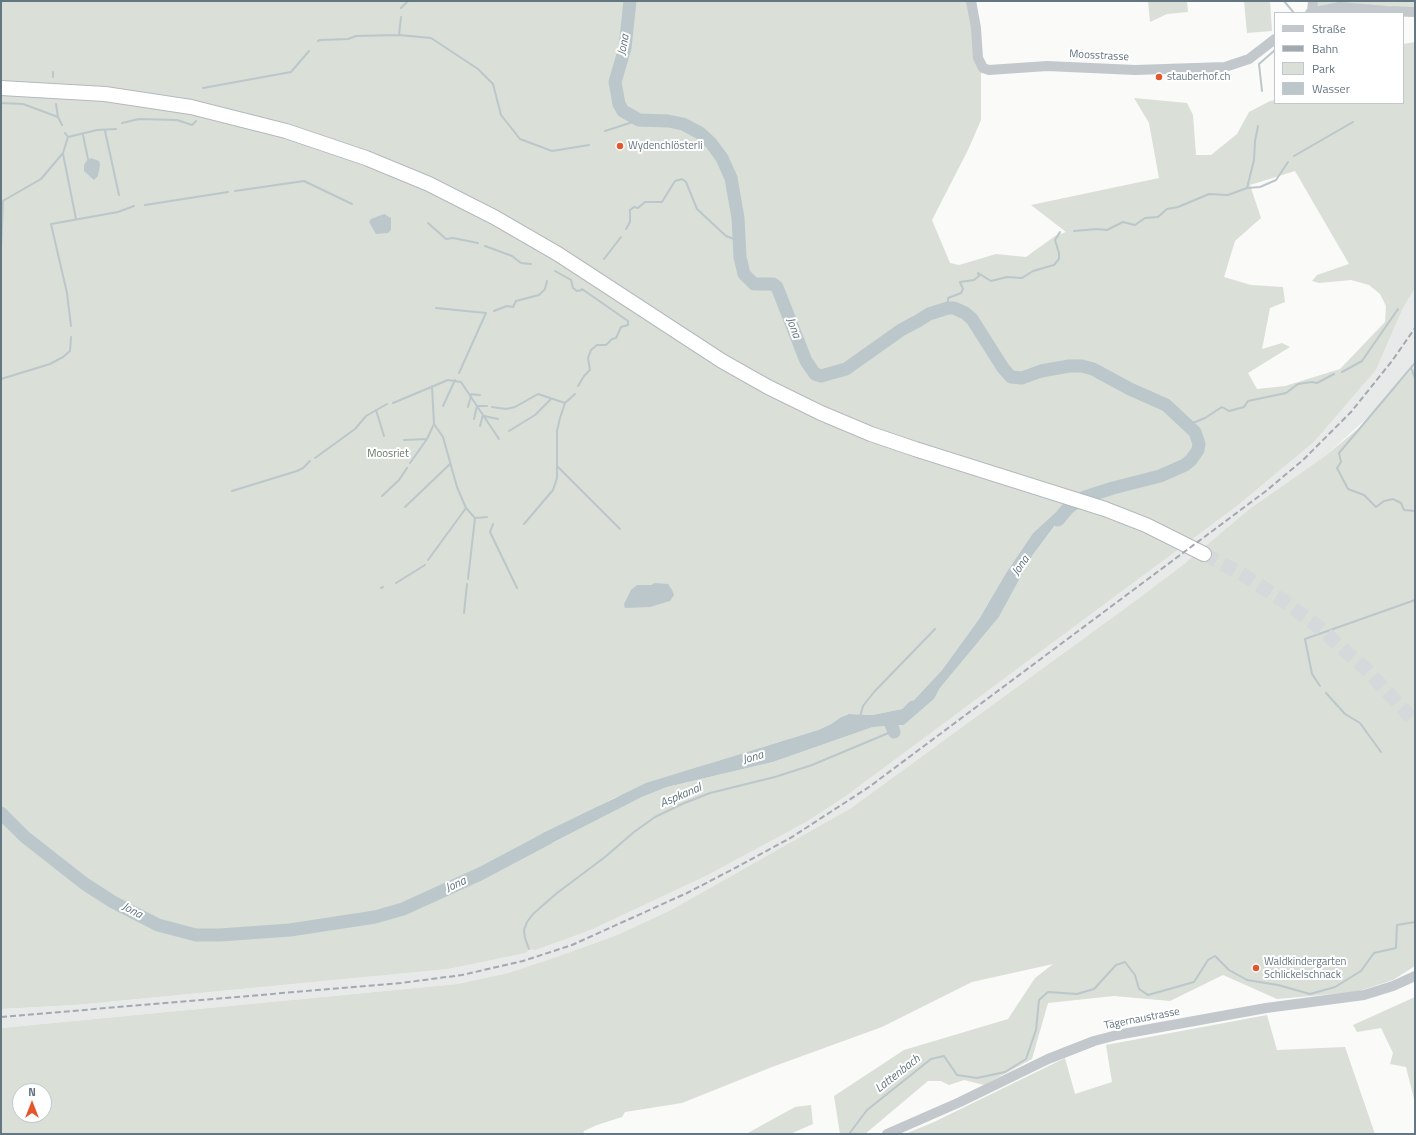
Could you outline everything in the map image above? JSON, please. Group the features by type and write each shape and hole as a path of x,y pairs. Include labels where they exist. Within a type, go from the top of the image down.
{"highway":[{"path":"1,88 105,94 191,107 286,131 366,158 429,184 494,217 558,254 711,354 802,405 886,439 1059,493 1115,513 1164,534 1204,554"}],"street":[{"name":"Moosstrasse","path":"971,1 976,28 978,58 983,68 989,70 1047,66 1135,70 1225,67 1249,59 1274,41"},
{"path":"1313,1 1311,12 1340,7 1386,12 1415,12"},
{"name":"Tägernaustrasse","path":"887,1134 960,1102 1048,1059 1094,1041 1117,1035 1266,1008 1364,995 1393,986 1415,976"}],"shaded area":[{"path":"1415,288 1415,366 1375,411 1325,456 1248,510 1184,564 1135,601 851,808 671,910 617,935 559,956 508,973 457,984 1,1028 1,1009 76,1005 447,969 526,953 529,949 593,929 708,875 808,821 846,796 1237,506 1314,442 1376,370 1403,308"}],"green space":[{"name":"Moosriet","path":"1,1 976,1 983,68 981,74 981,120 968,150 932,220 950,263 959,265 996,254 1026,257 1055,236 1066,232 1031,205 1159,178 1149,123 1134,98 1187,103 1193,115 1196,155 1211,155 1237,134 1249,112 1270,101 1274,100 1274,104 1404,104 1404,44 1415,42 1415,288 1403,308 1376,370 1314,442 1237,506 846,796 808,821 708,875 593,929 535,950 529,949 526,953 448,969 76,1005 1,1009","holes":["1295,171 1349,264 1317,275 1312,281 1319,283 1351,280 1369,285 1380,294 1386,306 1385,322 1340,369 1285,386 1257,389 1248,373 1290,347 1282,343 1262,349 1270,308 1285,302 1283,287 1251,285 1224,277 1235,241 1261,218 1250,185","1069,508 1032,556 999,617 940,688 934,699 904,725 873,727 773,762 667,787 642,797 546,846 599,806 614,798 711,763 818,730 849,714 872,715 902,709 910,701 914,700 942,670 979,619 1006,573 1033,533 1060,509"]},
{"path":"1148,1 1187,1 1188,12 1167,14 1150,22"},
{"path":"1244,1 1270,1 1272,31 1247,33"},
{"path":"1313,1 1415,1 1415,12 1312,12"},
{"path":"1415,366 1415,966 1393,980 1356,992 1277,999 1223,975 1170,1001 1114,996 1048,1003 1032,1059 984,1085 964,1080 949,1085 941,1081 928,1081 865,1134 840,1134 834,1096 904,1050 1008,1019 1035,978 1053,964 972,982 882,1027 772,1067 682,1103 625,1112 622,1117 597,1125 584,1131 583,1134 1,1134 1,1028 457,984 508,973 559,956 617,935 671,910 851,808 1135,601 1184,564 1248,510 1325,456 1359,428"},
{"path":"1415,997 1415,1103 1406,1067 1390,1064 1393,1053 1381,1028 1357,1032 1353,1025"},
{"path":"1267,1015 1277,1050 1345,1047 1375,1134 905,1134 934,1122 1065,1058 1075,1094 1112,1082 1106,1045"},
{"path":"811,1105 813,1124 790,1134 746,1134 795,1107"}],"water":[{"path":"91,158 99,161 100,165 98,176 94,180 84,171 84,165 87,160"},
{"path":"384,214 391,218 391,230 388,233 376,234 369,222 371,219"},
{"path":"1069,507 1032,556 999,617 940,688 934,699 904,725 873,727 773,762 667,787 642,797 546,846 533,845 543,833 646,783 818,730 849,714 872,715 902,709 910,701 914,700 942,670 979,619 1006,573 1033,533 1060,509"},
{"path":"655,583 668,584 674,595 670,601 650,607 625,608 624,604 631,590 637,585 651,585"}],"waterway":[{"path":"401,8 408,1"},
{"name":"Jona","path":"630,1 625,48 615,82 619,104 623,111 639,120 668,121 683,124 700,133 711,143 722,158 731,178 738,218 740,257 744,274 754,284 773,284 777,287 806,361 815,374 821,376 846,369 901,330 929,314 948,308 954,308 965,313 972,319 1003,368 1011,377 1022,378 1041,371 1069,366 1082,366 1093,369 1130,389 1166,405 1195,432 1199,444 1198,450 1191,460 1185,465 1160,476 1085,497 1069,507 1058,520"},
{"path":"1284,1 1293,12"},
{"path":"399,35 401,17"},
{"path":"318,41 348,39 356,36 399,35 431,38 478,69 493,84 501,115 520,139 552,151 589,145"},
{"path":"203,88 291,72 309,51"},
{"path":"1262,91 1259,64 1274,51"},
{"path":"53,72 53,77"},
{"path":"1,103 23,104 58,117"},
{"path":"56,104 58,117 62,125"},
{"path":"122,123 139,119 177,120 192,125 196,121"},
{"path":"605,131 639,120"},
{"path":"1294,156 1353,122"},
{"path":"1074,231 1097,229 1107,230 1123,222 1135,225 1145,218 1158,217 1167,209 1178,207 1209,194 1228,195 1247,188 1254,160 1255,141 1258,126"},
{"path":"65,133 68,137 97,130 116,129"},
{"path":"105,131 119,195"},
{"path":"83,135 88,159"},
{"path":"1,202 41,179 63,153 68,137"},
{"path":"63,154 76,219"},
{"path":"1247,188 1260,187 1276,180 1288,162"},
{"path":"626,229 630,222 630,210 634,207 638,208 645,202 662,202 675,181 682,179 686,182 697,209 726,236 739,241"},
{"path":"235,191 304,181 352,204"},
{"path":"145,205 228,192"},
{"path":"1,248 3,201"},
{"path":"71,326 67,293 51,224 118,212 134,206"},
{"path":"428,223 446,239 453,238 478,243"},
{"path":"948,308 948,298 961,293 963,289 960,282 974,280 979,276 978,273 991,281 1007,277 1022,278 1033,271 1054,265 1059,259 1059,253 1055,240 1060,232"},
{"path":"604,259 621,237"},
{"path":"485,246 512,256 521,263 531,264"},
{"path":"555,271 571,280 573,288 577,291 582,290"},
{"path":"494,311 507,306 513,307 516,301 539,295 545,289 547,281"},
{"path":"578,386 590,370 588,358 591,350 597,345 606,345 612,339 616,338 621,327 628,325 628,321 582,289"},
{"path":"436,308 486,313 459,373"},
{"path":"1342,372 1362,361 1398,309"},
{"path":"1,379 50,364 63,357 70,351 71,337"},
{"path":"1415,363 1339,453 1341,462 1337,468 1348,489 1364,495 1376,507 1384,501 1393,499 1401,503 1404,510 1415,511"},
{"path":"1411,368 1415,378"},
{"path":"1188,425 1205,418 1222,407 1229,411 1244,407 1248,401 1286,393 1298,384 1312,382 1317,383 1334,374"},
{"path":"393,403 448,380 461,382 499,439"},
{"path":"443,406 455,380"},
{"path":"432,386 434,424 443,437 457,487 466,508 475,518 468,579"},
{"path":"469,394 480,395"},
{"path":"492,407 506,409 515,407 538,394 565,403"},
{"path":"524,524 553,490 557,478 557,431 565,403 575,394"},
{"path":"468,407 471,396"},
{"path":"509,431 535,415 551,399"},
{"path":"315,458 355,429 366,416 387,404"},
{"path":"474,419 477,406 487,406"},
{"path":"376,410 384,436"},
{"path":"480,426 483,415"},
{"path":"484,416 498,419"},
{"path":"410,463 427,439 434,424"},
{"path":"404,440 427,439"},
{"path":"232,491 297,471 303,468 310,461"},
{"path":"405,507 450,464"},
{"path":"558,467 620,529"},
{"path":"382,496 399,480 407,468"},
{"path":"428,560 466,508"},
{"path":"475,518 487,517"},
{"path":"493,524 490,532 517,588"},
{"path":"396,583 425,565"},
{"path":"464,613 467,584"},
{"path":"1320,686 1312,674 1305,639 1415,600"},
{"path":"860,717 863,706 874,692 935,629"},
{"path":"1326,693 1345,714 1360,723 1381,752"},
{"path":"889,719 894,732"},
{"name":"Aspkanal","path":"529,949 524,930 527,922 533,914 557,893 655,817 710,793 775,777 812,765 898,729"},
{"name":"Jona","path":"1,813 25,837 85,884 113,902 158,925 196,935 220,935 290,930 375,917 403,909 480,874 548,838"},
{"name":"Lattenbach","path":"849,1134 867,1110 931,1059 944,1056 957,1075 977,1078 1005,1072 1026,1059 1036,1030 1039,1000 1048,992 1077,994 1094,989 1116,965 1125,962 1135,975 1139,989 1148,995 1194,982 1208,960 1215,956 1229,970 1247,980 1278,985 1310,994 1335,987 1361,971 1374,953 1396,948 1397,925 1415,922"}],"tunnel":[{"path":"1204,554 1244,575 1314,623 1367,670 1415,722"}],"railway":[{"path":"1,1017 401,983 462,975 523,961 572,945 687,893 792,837 869,787 1266,491 1303,460 1351,412 1392,361 1415,328"}],"place":[{"name":"stauberhof.ch","path":"1159,77"},
{"name":"Wydenchlösterli","path":"620,146"},
{"name":"Waldkindergarten Schlickelschnack","path":"1256,968"}]}
